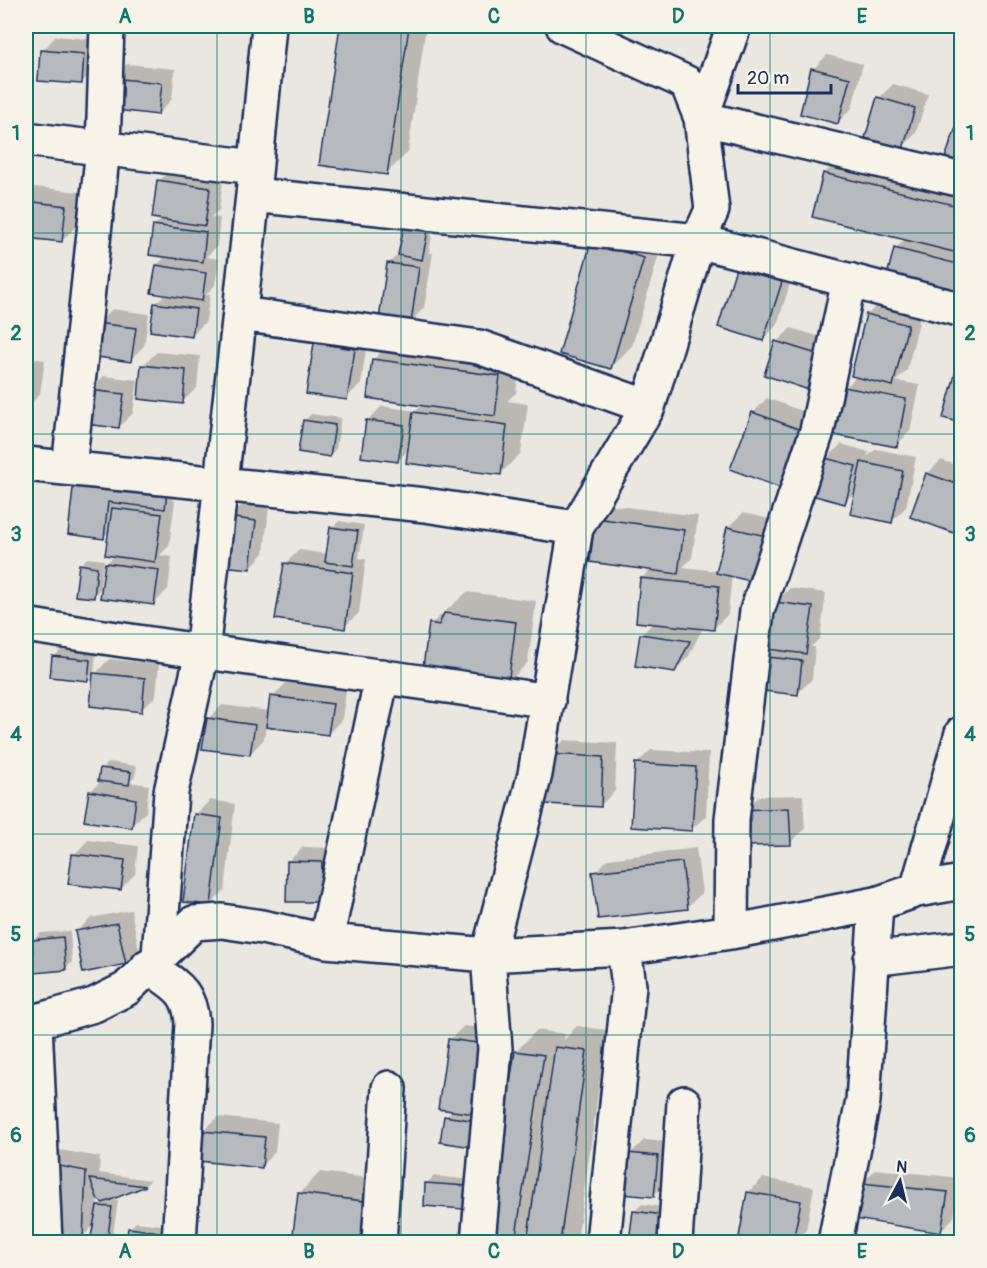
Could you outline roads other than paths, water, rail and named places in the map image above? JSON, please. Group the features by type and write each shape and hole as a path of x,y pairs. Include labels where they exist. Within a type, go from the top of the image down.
{"street":[{"path":"69,468 103,148 107,26"},
{"path":"154,961 171,792 201,653 240,314 268,26"},
{"path":"478,1242 495,1049 488,955 534,774 576,528 648,407 698,241 712,210 701,118 687,83 563,26"},
{"path":"701,118 734,26"},
{"path":"701,118 962,180"},
{"path":"26,139 103,148 254,181 698,241 962,310"},
{"path":"731,932 732,819 757,610 817,431 849,280"},
{"path":"240,314 479,347 648,407"},
{"path":"26,464 424,505 576,528"},
{"path":"26,625 201,653 382,676 548,701"},
{"path":"326,941 382,676"},
{"path":"917,890 962,733"},
{"path":"45,1242 30,1024 94,1005 126,989 194,923 222,921 326,941 488,955 624,948 731,932 876,904 917,890 962,882"},
{"path":"835,1242 863,1101 876,904"},
{"path":"603,1242 629,986 624,948"},
{"path":"871,959 962,948"},
{"path":"154,961 185,992 191,1005 192,1024 179,1242"},
{"path":"379,1242 389,1088"},
{"path":"675,1242 684,1103"}]}
